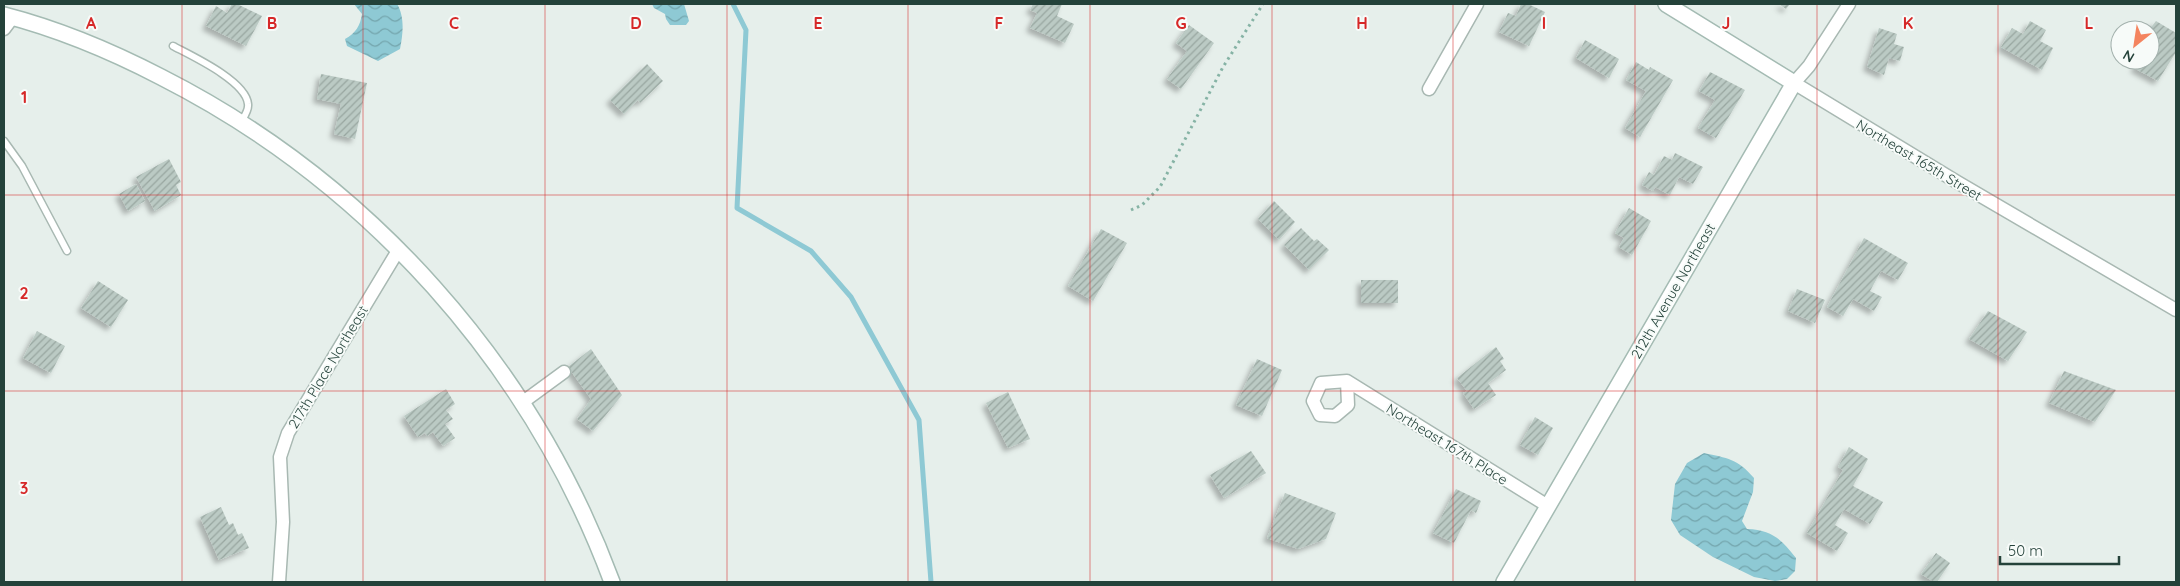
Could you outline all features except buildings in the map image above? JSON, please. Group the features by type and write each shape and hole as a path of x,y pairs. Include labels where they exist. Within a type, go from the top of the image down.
{"main road":[{"name":"Northeast 165th Street","path":"1666,4 1794,84"},
{"path":"7,20 88,43 134,63 195,95 283,150 337,192 399,249 464,322 522,402 578,503 612,582"},
{"name":"212th Avenue Northeast","path":"1504,582 1794,84"}],"street":[{"path":"1429,89 1477,4"},
{"name":"212th Avenue Northeast","path":"1794,84 1809,66 1849,4"},
{"name":"Northeast 165th Street","path":"1794,84 1964,187 2176,310"},
{"name":"217th Place Northeast","path":"279,582 284,522 280,457 288,433 399,249"},
{"path":"522,402 564,372"},
{"name":"Northeast 167th Place","path":"1347,381 1548,506"}],"lane":[{"path":"173,46 235,83 247,97 249,107 241,122"},
{"path":"4,141 22,166 67,251"}],"path":[{"path":"1131,210 1142,206 1160,187 1223,67 1263,4"}],"water":[{"path":"354,4 397,4 402,20 400,49 378,61 347,46 345,39 357,29 362,14"},
{"path":"652,4 684,4 689,21 686,25 670,25 665,14 654,8"},
{"path":"1704,453 1732,460 1743,467 1754,478 1753,492 1742,521 1747,529 1763,531 1775,537 1796,558 1795,571 1787,579 1775,581 1754,577 1713,557 1680,535 1671,520 1675,484 1687,463"}],"waterway":[{"path":"733,4 746,30 737,208 811,251 851,297 919,420 931,582"}]}
